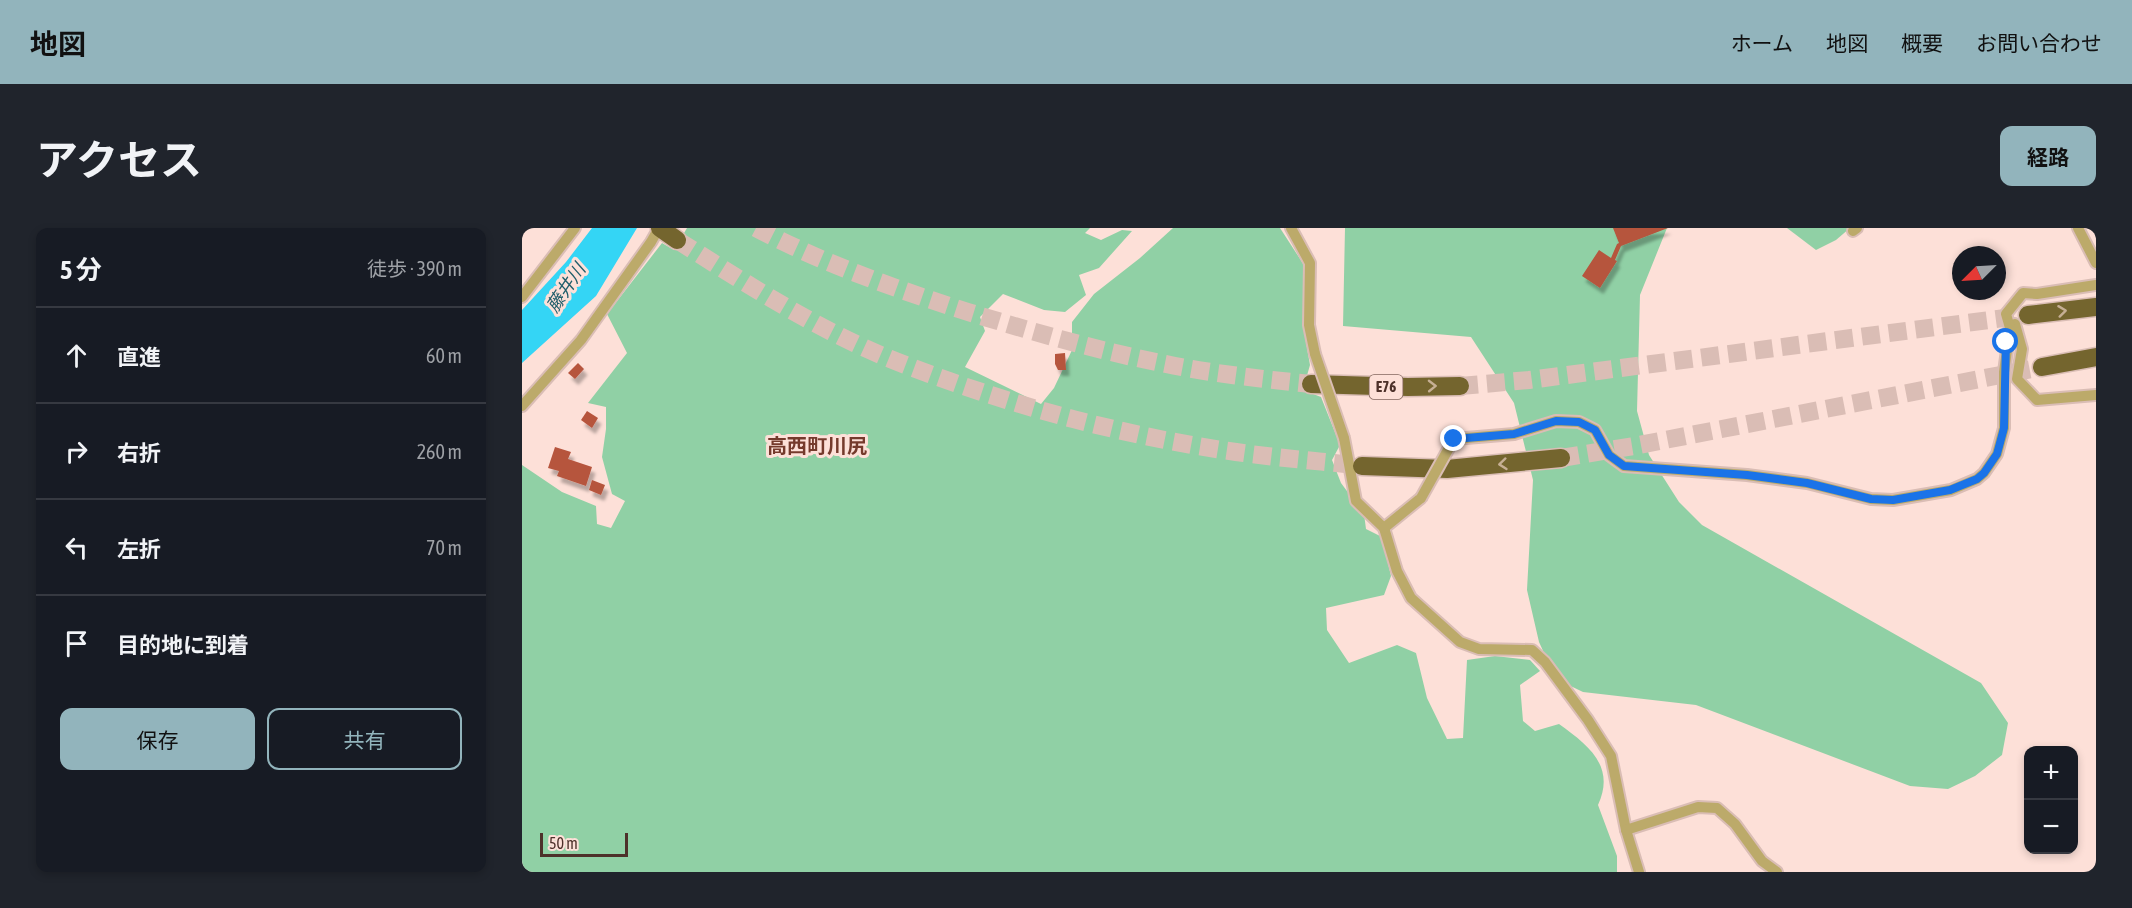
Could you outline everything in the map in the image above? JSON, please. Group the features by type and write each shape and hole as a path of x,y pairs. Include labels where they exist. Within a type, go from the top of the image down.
{"highway":[{"path":"659,228 677,240"},
{"path":"2028,315 2096,307"},
{"path":"2042,367 2096,357"},
{"name":"E76","path":"1311,384 1461,386"},
{"path":"1362,466 1447,469 1561,458"}],"street":[{"path":"562,243 565,228"},
{"path":"522,297 575,228"},
{"path":"522,406 581,340 659,228"},
{"path":"1291,228 1310,262 1309,325 1315,354 1344,438 1356,501 1384,528 1397,571 1411,598 1460,642 1479,649 1532,650 1545,662 1588,720 1611,756 1626,830 1639,872"},
{"path":"2078,228 2095,259"},
{"path":"1384,528 1421,498 1454,439 1514,434 1556,421 1579,422 1595,430 1609,455 1624,466 1747,475 1807,483 1871,499 1893,500 1950,490 1977,479 1997,454 2004,428 2004,372 2010,328 2006,314 2023,293 2037,294 2096,285"},
{"path":"2010,328 2015,324 2022,349 2017,380 2037,400 2096,395"},
{"path":"1626,830 1698,807 1717,808 1735,824 1762,861 1777,872"}],"green space":[{"path":"687,228 1090,228 1085,233 1101,240 1122,230 1132,231 1099,268 1079,275 1086,295 1065,312 1044,310 1003,294 980,317 985,331 965,367 1041,404 1054,388 1072,350 1072,322 1094,294 1140,258 1173,228 1280,228 1304,265 1303,325 1310,365 1306,379 1308,392 1321,397 1340,445 1332,460 1341,483 1364,514 1366,529 1382,537 1391,576 1384,595 1326,608 1327,630 1349,663 1397,645 1416,653 1427,698 1447,739 1463,738 1467,660 1495,656 1530,660 1540,671 1520,685 1523,721 1535,731 1559,724 1580,740 1596,758 1604,779 1598,805 1617,856 1617,872 522,872 522,465 562,492 596,506 597,524 611,528 625,501 612,494 602,457 606,407 588,403 627,353 607,314 662,243 674,250"},
{"path":"1345,228 1667,228 1640,295 1637,411 1649,455 1679,502 1702,525 1981,683 2008,723 2002,755 1975,776 1948,789 1910,786 1696,705 1583,692 1556,679 1539,642 1527,590 1533,480 1514,403 1471,337 1343,326"},
{"path":"1787,228 1850,228 1836,240 1816,250"}],"water":[{"name":"藤井川","path":"592,228 637,228 596,296 522,363 522,310 566,262"}],"building":[{"path":"1613,228 1668,228 1621,246 1615,260 1617,261 1600,288 1582,276 1599,250 1611,258 1619,243"},
{"path":"1065,353 1066,370 1058,370 1055,364 1055,354"},
{"path":"578,363 584,369 575,379 568,373"},
{"path":"587,411 598,418 592,428 581,420"},
{"path":"555,447 571,452 568,459 592,467 586,486 557,476 559,471 548,468"},
{"path":"592,480 605,485 601,495 589,490"}],"tunnel":[{"path":"756,228 808,253 887,285 1042,334 1184,368 1311,384"},
{"path":"677,240 787,308 844,338 903,364 984,393 1025,406 1151,437 1251,454 1362,466"},
{"path":"1460,386 1529,380 2028,315"},
{"path":"1561,458 2042,367"}],"district":[{"name":"高西町川尻","path":"817,446"}],"route":[{"path":"1454,439 1514,434 1556,421 1579,422 1595,430 1609,455 1624,466 1747,475 1807,483 1871,499 1893,500 1924,496 1950,490 1977,479 1997,454 2004,428 2006,342"}]}
